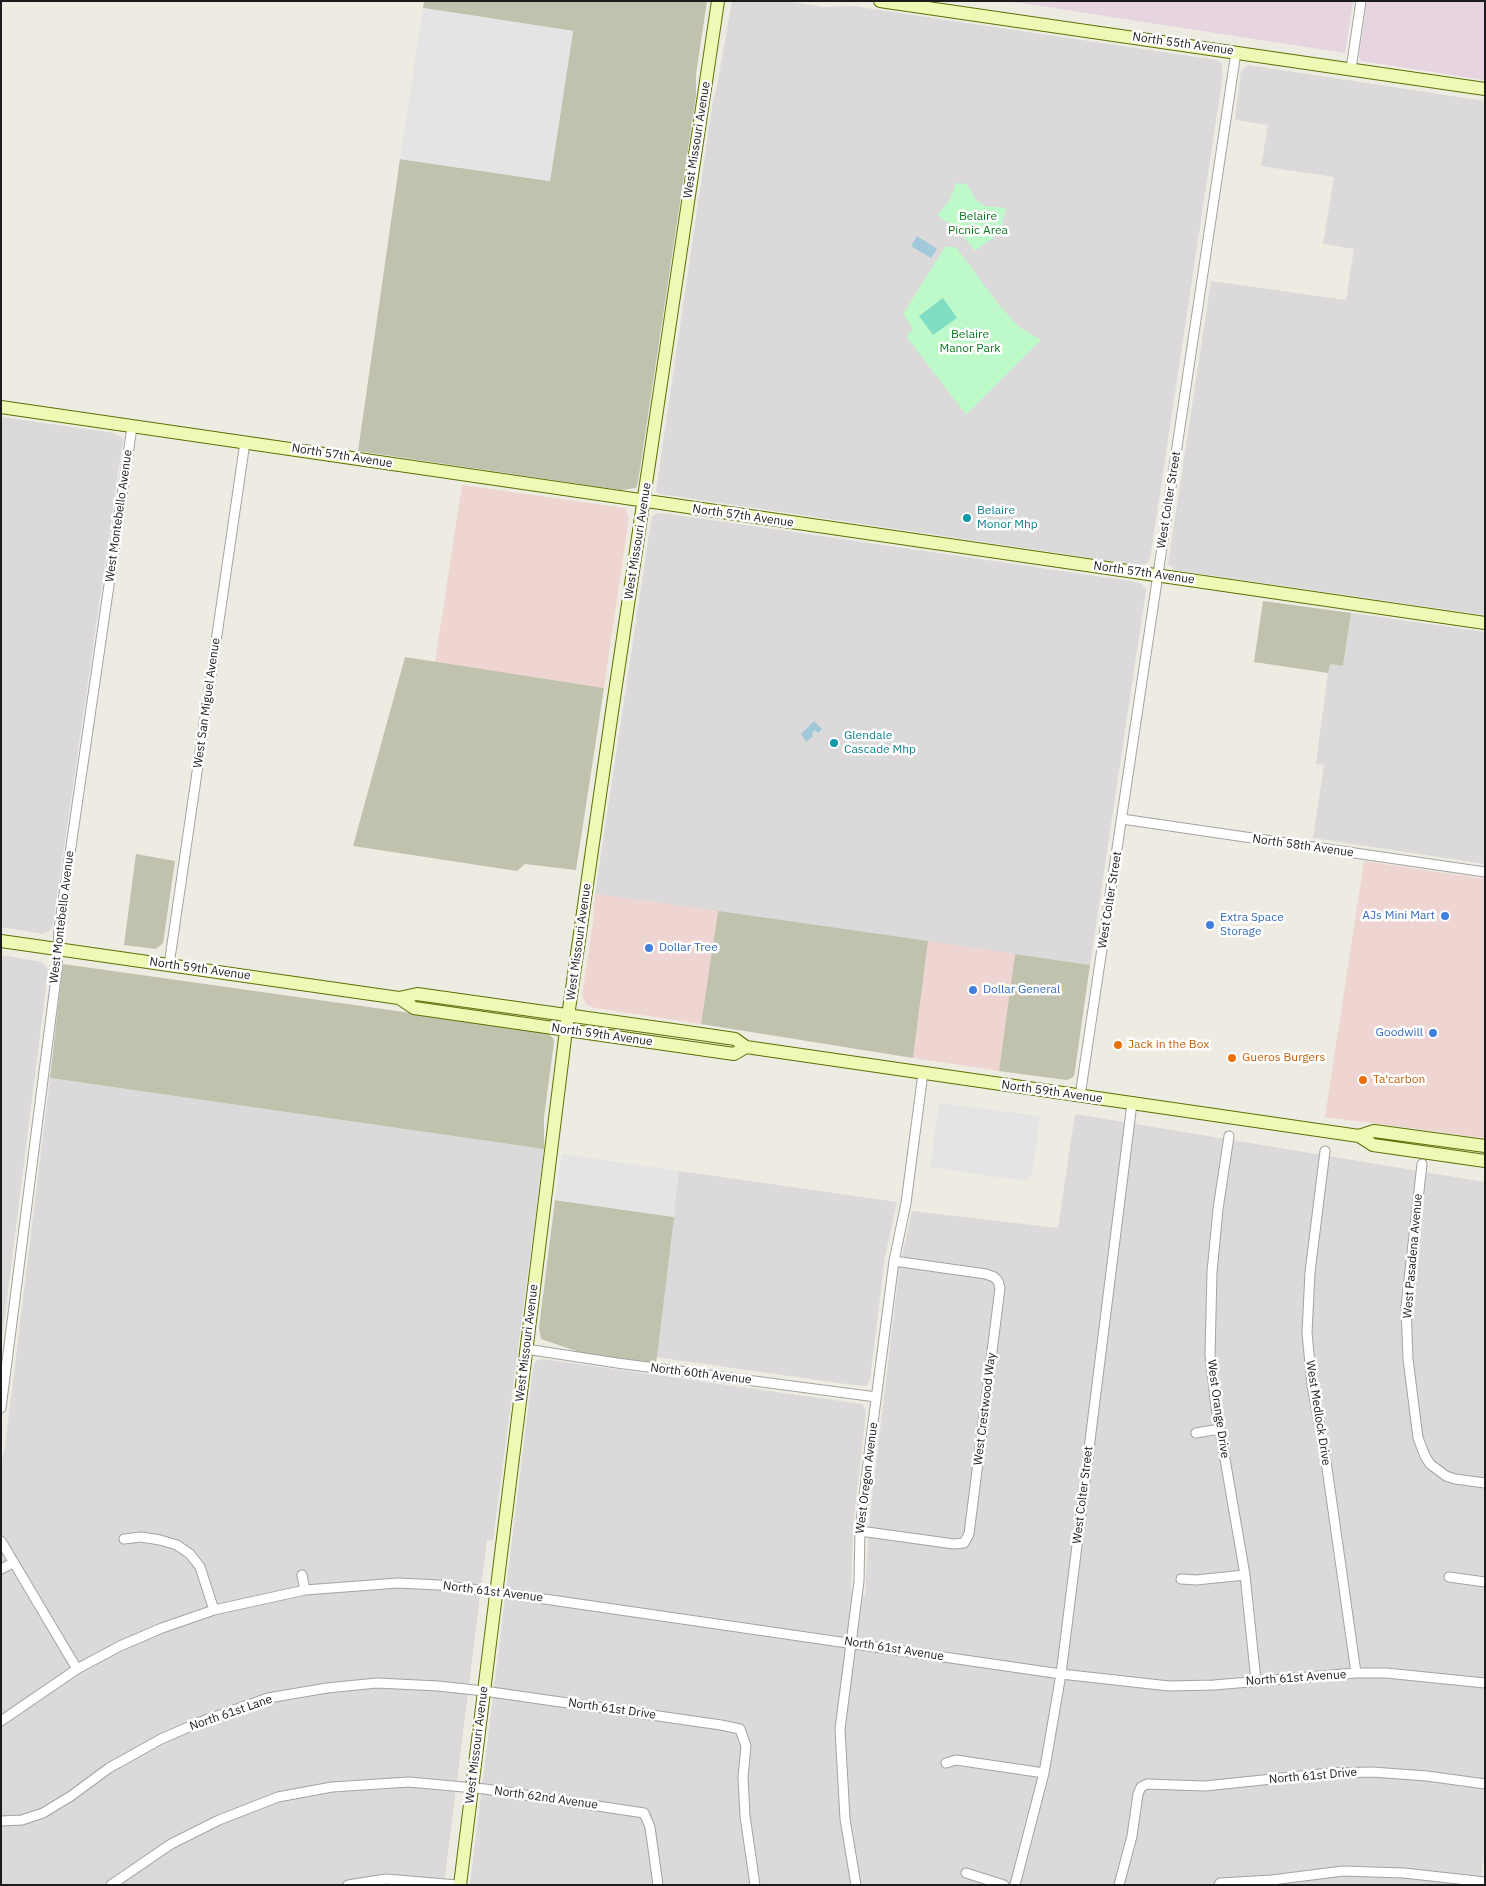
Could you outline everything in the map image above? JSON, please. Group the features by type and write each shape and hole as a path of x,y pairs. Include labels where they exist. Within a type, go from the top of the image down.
{"street":[{"name":"West Missouri Avenue","path":"459,1885 568,1015 718,1"},
{"name":"North 55th Avenue","path":"880,1 1485,90"},
{"path":"1352,70 1361,1"},
{"name":"West Colter Street","path":"1080,1096 1236,52"},
{"name":"North 57th Avenue","path":"1,407 1485,623"},
{"name":"West Montebello Avenue","path":"1,1408 57,970 57,949 132,427"},
{"name":"West San Miguel Avenue","path":"169,965 245,442"},
{"name":"North 58th Avenue","path":"1122,819 1485,872"},
{"name":"North 59th Avenue","path":"1,941 399,998 417,994 735,1038 746,1047 1359,1136 1373,1145 1485,1161"},
{"name":"North 59th Avenue","path":"399,998 414,1008 734,1054 746,1047"},
{"name":"West Oregon Avenue","path":"856,1885 845,1820 840,1729 859,1581 860,1531 876,1397 894,1261 906,1203 922,1073"},
{"name":"West Colter Street","path":"1015,1885 1044,1773 1061,1674 1132,1103"},
{"name":"North 59th Avenue","path":"1359,1136 1374,1131 1485,1146"},
{"name":"West Orange Drive","path":"1229,1136 1218,1209 1210,1306 1210,1356 1220,1429 1245,1576 1256,1681"},
{"name":"West Medlock Drive","path":"1325,1151 1310,1272 1307,1333 1312,1385 1356,1673"},
{"name":"West Pasadena Avenue","path":"1422,1164 1406,1306 1408,1359 1418,1438 1424,1456 1430,1464 1442,1473 1455,1479 1485,1483"},
{"name":"West Crestwood Way","path":"860,1531 954,1544 964,1543 969,1534 1000,1288 994,1276 894,1261"},
{"name":"North 60th Avenue","path":"526,1349 617,1363 876,1397"},
{"path":"1196,1433 1220,1429"},
{"path":"124,1539 142,1537 160,1540 177,1545 190,1554 200,1567 214,1610"},
{"path":"1,1542 76,1669 1,1721"},
{"path":"1,1569 13,1563"},
{"path":"302,1575 305,1590"},
{"path":"1181,1579 1196,1580 1245,1576"},
{"path":"1448,1577 1485,1582"},
{"name":"North 61st Avenue","path":"76,1669 136,1638 214,1610 305,1590 398,1583 439,1585 496,1592 1061,1674 1168,1686 1214,1685 1356,1673 1409,1674 1485,1683"},
{"name":"North 61st Lane","path":"1,1821 22,1820 43,1813 109,1768 162,1740 200,1722 268,1698 327,1688 377,1683 438,1686 484,1691"},
{"name":"North 61st Drive","path":"484,1691 721,1725 740,1730 746,1746 743,1777 745,1816 755,1885"},
{"path":"946,1763 956,1760 1044,1773"},
{"name":"North 61st Drive","path":"1119,1885 1132,1836 1141,1787 1147,1784 1205,1786 1330,1773 1372,1772 1427,1776 1485,1784"},
{"name":"North 62nd Avenue","path":"111,1885 171,1844 219,1820 278,1797 332,1787 386,1783 429,1783 644,1813 650,1827 658,1885"},
{"path":"1219,1884 1272,1880 1343,1871 1404,1873 1485,1882"},
{"path":"966,1873 1004,1885"},
{"path":"348,1885 386,1879 459,1885"}],"shaded area":[{"path":"424,1 707,1 696,74 696,96 636,488 621,490 358,451 400,159 550,181 573,31 423,8"},
{"path":"732,1 785,1 823,7 852,6 1221,62 1223,74 1150,559 1147,563 1140,565 660,494 656,491 713,101"},
{"path":"1008,1 1353,1 1345,53"},
{"path":"1367,1 1485,1 1485,80 1361,61 1359,57"},
{"path":"423,8 573,31 550,181 400,159"},
{"path":"1248,65 1485,101 1485,615 1175,570 1168,564 1211,281 1346,300 1354,249 1323,244 1334,177 1261,166 1268,125 1235,120 1241,71"},
{"path":"1,417 114,433 123,439 53,924 51,930 43,934 1,927"},
{"path":"462,485 625,508 629,517 604,688 435,662"},
{"path":"662,513 1142,584 1146,590 1090,965 595,894 650,528 652,517"},
{"path":"1263,601 1351,613 1343,666 1330,664 1328,673 1254,662"},
{"path":"1351,613 1485,632 1485,864 1313,838 1324,765 1316,764 1329,664 1343,666"},
{"path":"405,657 604,688 576,870 525,864 517,871 353,846"},
{"path":"136,854 175,861 163,943 156,949 124,945"},
{"path":"1364,861 1485,879 1485,1138 1325,1117"},
{"path":"595,894 718,911 701,1024 595,1008 586,1004 582,995 593,922"},
{"path":"718,911 928,941 913,1058 701,1024"},
{"path":"928,941 1015,954 999,1071 913,1058"},
{"path":"1015,954 1090,965 1074,1076 1070,1079 999,1071"},
{"path":"1,955 42,962 48,971 1,1346"},
{"path":"63,964 546,1032 553,1038 554,1042 544,1117 544,1149 50,1078"},
{"path":"50,1078 544,1149 493,1540 487,1540 444,1885 1,1885 1,1462 5,1447"},
{"path":"939,1103 1040,1116 1032,1175 1025,1181 930,1167"},
{"path":"1075,1114 1485,1182 1485,1847 1480,1885 470,1885 533,1368 536,1361 542,1359 862,1404 866,1413 853,1526 851,1591 865,1596 869,1523 899,1271 912,1211 1058,1228"},
{"path":"562,1154 679,1171 674,1217 555,1200"},
{"path":"679,1171 897,1202 885,1257 870,1379 867,1386 656,1357"},
{"path":"555,1200 674,1217 656,1364 582,1353 541,1339 539,1328"}],"green space":[{"name":"Belaire Picnic Area","path":"956,183 967,184 976,200 985,206 1006,208 997,235 975,251 960,232 937,215 950,200"},
{"name":"Belaire Manor Park","path":"945,247 956,247 999,305 1019,327 1041,340 966,415 906,336 913,329 903,314"},
{"path":"943,298 957,318 933,335 919,316"}],"water":[{"path":"917,236 937,249 931,258 911,246"},
{"path":"814,721 822,729 818,733 815,730 812,733 813,736 806,742 801,734"}],"place":[{"name":"Belaire Monor Mhp","path":"967,518"},
{"name":"Glendale Cascade Mhp","path":"834,743"},
{"name":"AJs Mini Mart","path":"1445,916"},
{"name":"Extra Space Storage","path":"1210,925"},
{"name":"Dollar Tree","path":"649,948"},
{"name":"Dollar General","path":"973,990"},
{"name":"Goodwill","path":"1433,1033"},
{"name":"Jack in the Box","path":"1118,1045"},
{"name":"Gueros Burgers","path":"1232,1058"},
{"name":"Ta'carbon","path":"1363,1080"}]}
